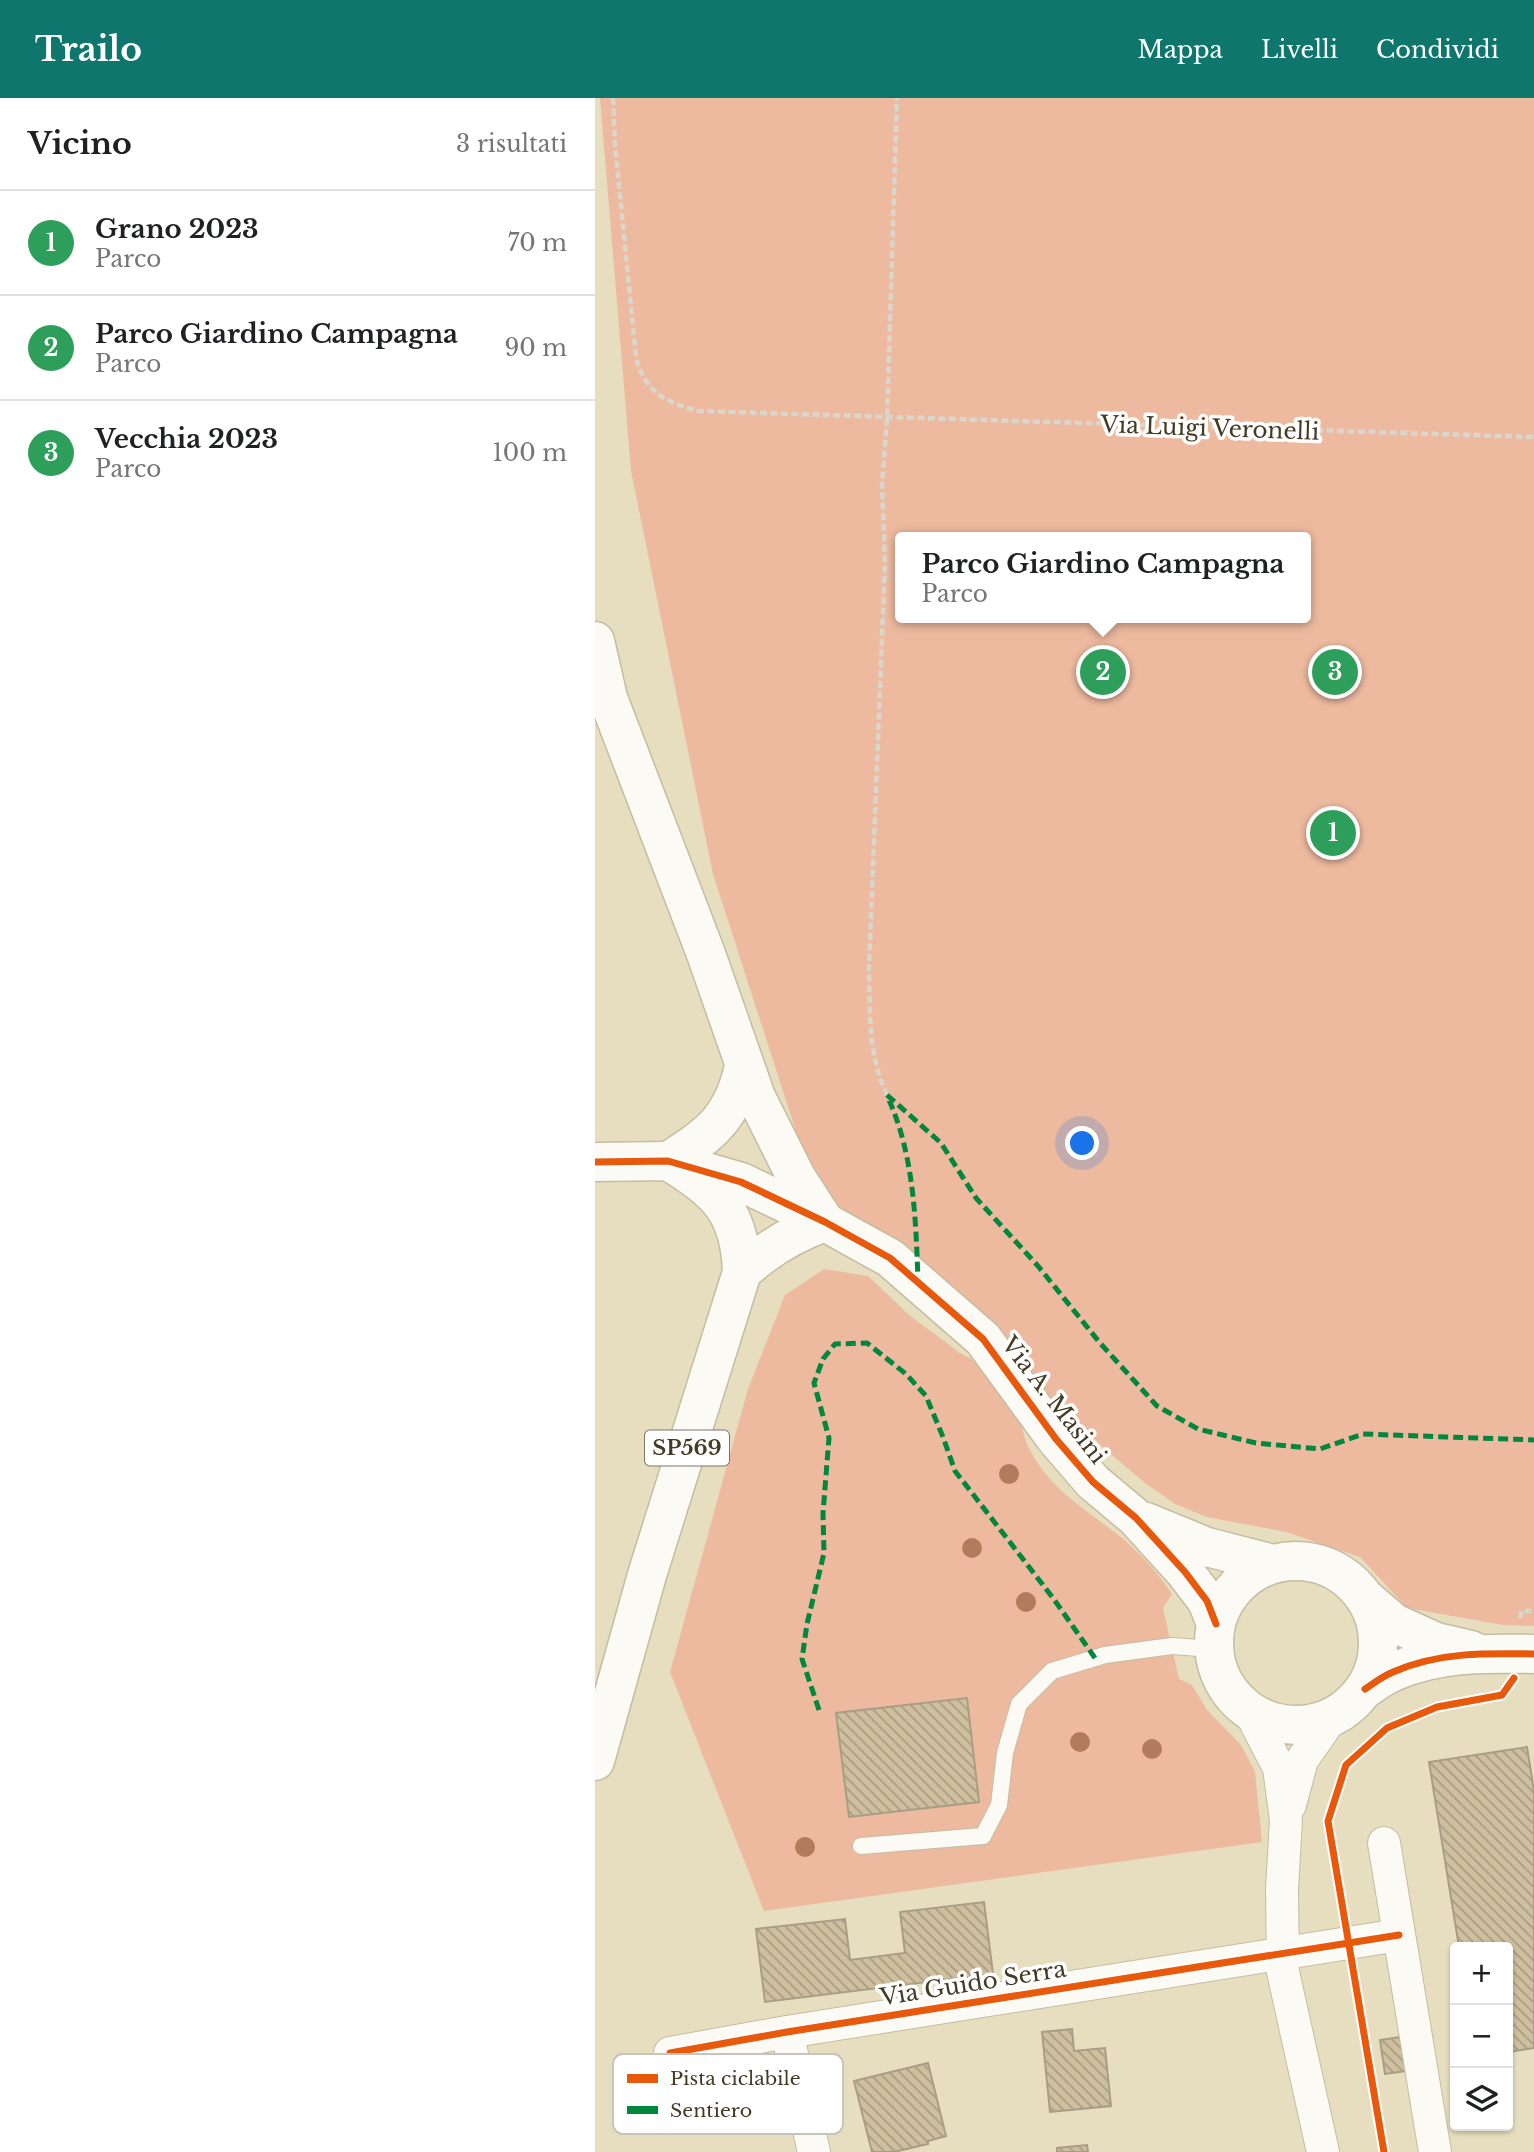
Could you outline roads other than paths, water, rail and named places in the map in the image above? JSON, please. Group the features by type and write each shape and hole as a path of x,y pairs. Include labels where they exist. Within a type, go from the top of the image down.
{"main road":[{"path":"595,641 608,698 706,954 744,1066 771,1131 825,1222 782,1241 742,1272"},
{"path":"668,1161 693,1146 718,1124 739,1090 744,1066"},
{"name":"Via A. Masini","path":"595,1162 668,1161 741,1182 825,1222 890,1258 983,1339 1056,1439 1093,1482 1136,1518 1185,1572 1207,1601 1219,1672 1231,1694 1249,1710 1268,1721 1290,1725 1312,1724 1332,1717 1350,1705 1365,1689 1393,1672 1441,1657 1483,1653 1534,1654"},
{"name":"SP569","path":"595,1761 647,1575 742,1272 741,1246 734,1223 724,1205 694,1177 668,1161"},
{"name":"Via A. Masini","path":"1136,1518 1207,1547 1273,1564 1283,1560 1324,1566 1346,1578 1394,1623 1436,1642 1483,1653"},
{"path":"1215,1636 1224,1604 1237,1587 1254,1573 1273,1564"},
{"name":"Via A. Masini","path":"1364,1597 1375,1618 1378,1642 1375,1667 1365,1689"}],"street":[{"path":"1249,1710 1279,1768 1286,1820 1282,1889 1283,1972 1323,2152"},
{"path":"1286,1820 1302,1760 1332,1717"},
{"path":"1384,1843 1435,2152"},
{"name":"Via Guido Serra","path":"670,2053 1399,1935"},
{"path":"787,2032 792,2054"},
{"path":"810,2134 814,2152"}],"lane":[{"path":"861,1846 983,1836 999,1805 1005,1753 1019,1704 1052,1671 1105,1655 1172,1646 1215,1636"}],"place":[{"name":"Parco Giardino Campagna","path":"1103,672"},
{"name":"Vecchia 2023","path":"1335,672"},
{"name":"Grano 2023","path":"1333,833"}]}
